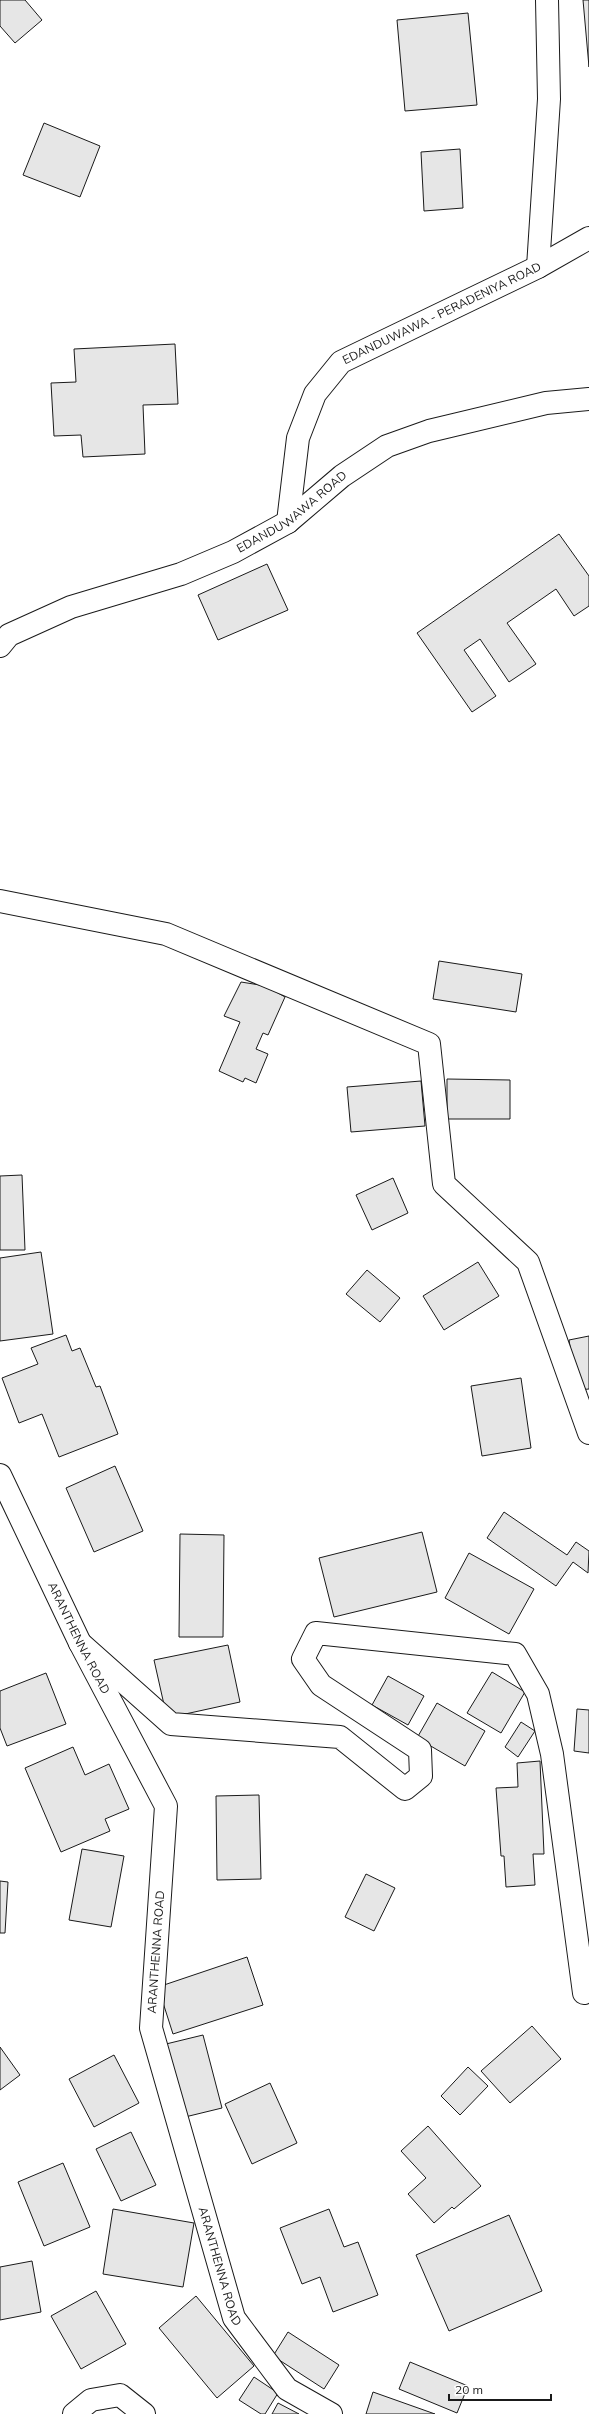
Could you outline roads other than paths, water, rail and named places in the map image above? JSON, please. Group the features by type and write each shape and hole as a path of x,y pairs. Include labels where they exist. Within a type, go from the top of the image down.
{"street":[{"path":"538,267 548,99 547,0"},
{"name":"EDANDUWAWA - PERADENIYA ROAD","path":"288,522 298,438 315,394 341,362 538,267 589,238"},
{"name":"EDANDUWAWA ROAD","path":"0,646 10,636 71,607 181,574 233,552 288,522 342,476 387,446 428,430 538,405 589,399"},
{"path":"0,901 166,934 430,1044 444,1184 528,1262 589,1433"},
{"name":"ARANTHENNA ROAD","path":"0,1475 80,1643 166,1806 151,2028 234,2318 287,2389 331,2414"},
{"path":"80,1643 171,1724 340,1737 405,1789 421,1776 420,1750 321,1686 303,1659 316,1633 515,1654 538,1694 552,1754 584,1993 589,1991"},
{"path":"74,2414 91,2400 120,2395 144,2414"}]}
